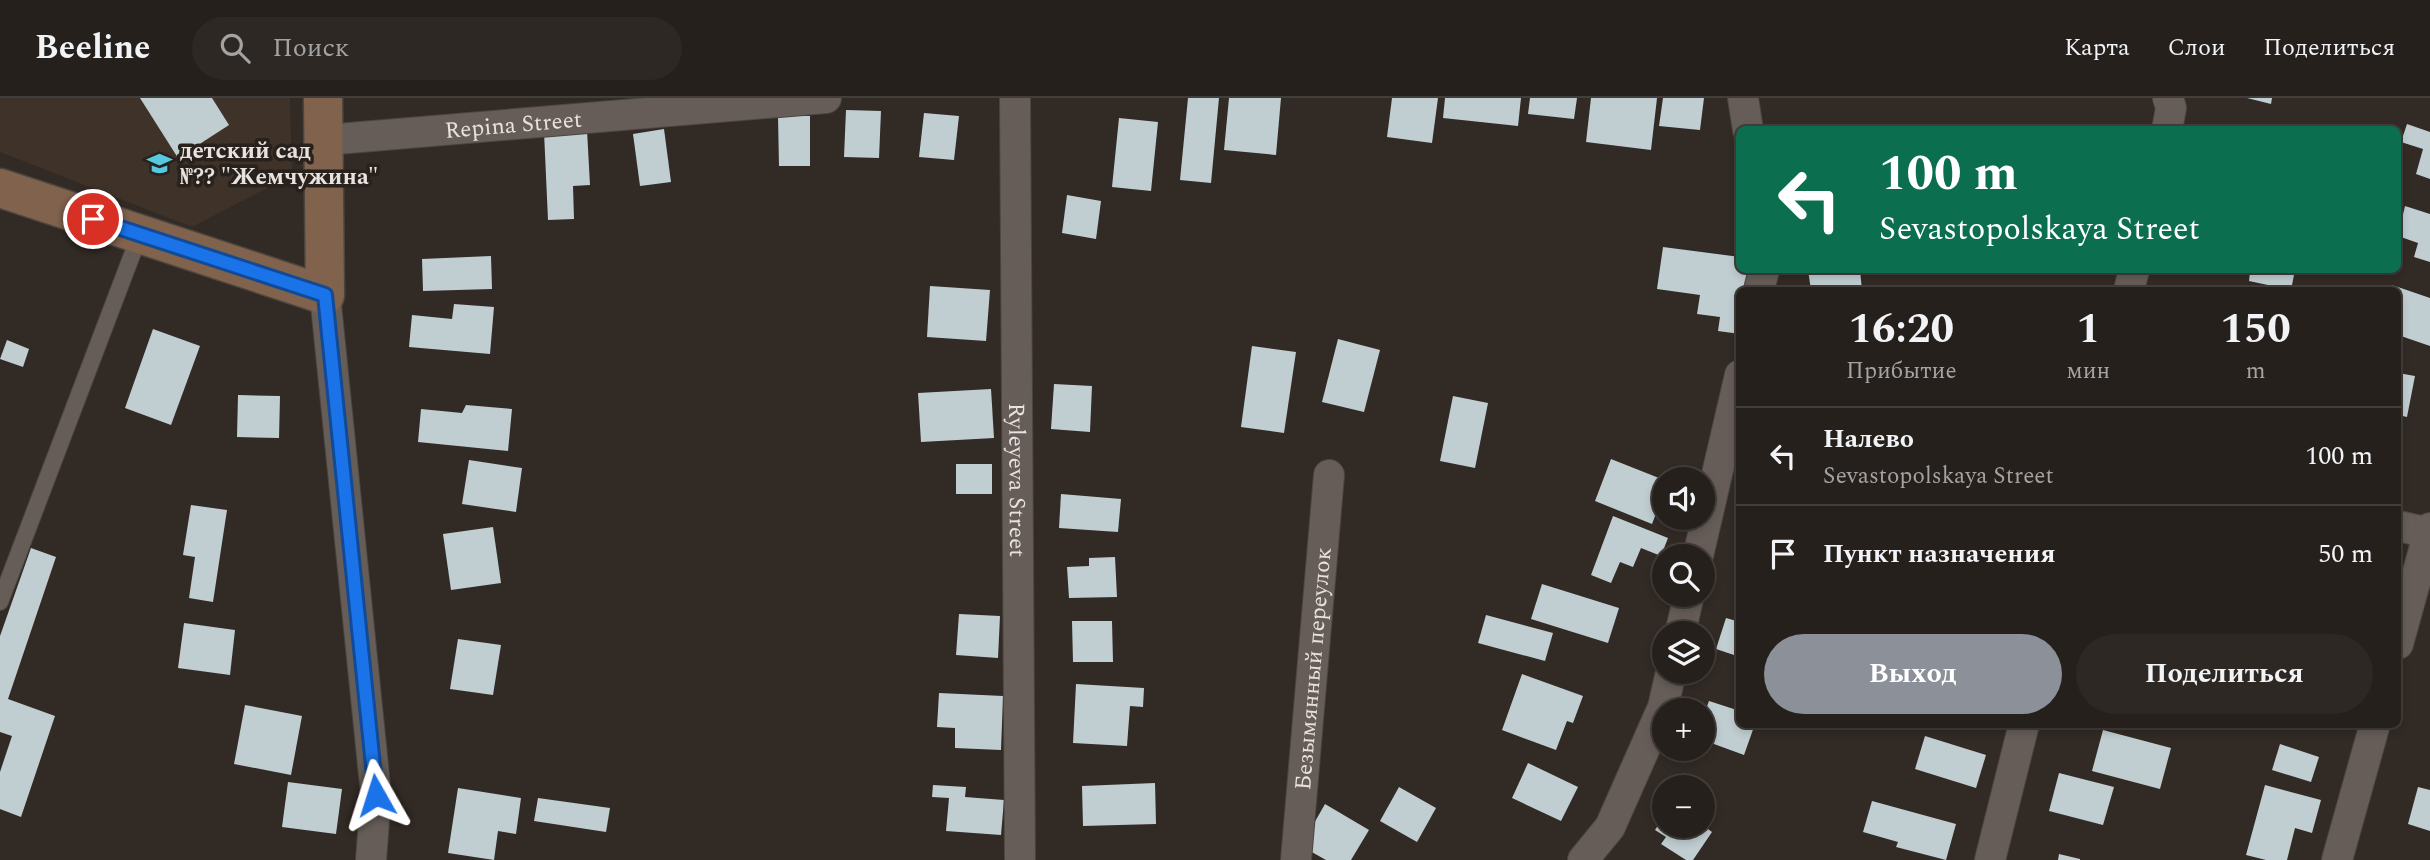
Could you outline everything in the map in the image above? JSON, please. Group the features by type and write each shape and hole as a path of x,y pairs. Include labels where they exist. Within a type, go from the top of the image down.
{"street":[{"path":"323,98 325,295 376,795 371,860"},
{"name":"Repina Street","path":"325,140 826,98"},
{"name":"Ryleyeva Street","path":"1015,98 1020,860"},
{"path":"1743,98 1747,126"},
{"path":"2167,126 2171,108 2168,98"},
{"path":"0,188 325,295"},
{"path":"1701,544 1736,392"},
{"name":"Безымянный переулок","path":"1296,860 1329,475"},
{"path":"2401,527 2430,532 2401,634"},
{"path":"1583,860 1610,827 1663,707 1668,684"},
{"path":"1990,860 2023,728"},
{"path":"2337,860 2374,728"}],"lane":[{"path":"0,602 140,234"}],"shaded area":[{"name":"детский сад №?? \"Жемчужина\"","path":"0,98 290,98 292,175 192,227 0,152"}],"building":[{"path":"140,98 212,98 229,125 178,158"},
{"path":"1188,98 1219,98 1211,183 1180,180"},
{"path":"1229,98 1281,98 1276,155 1224,150"},
{"path":"1392,98 1438,98 1432,143 1387,137"},
{"path":"1445,98 1521,98 1518,126 1443,118"},
{"path":"1530,98 1577,98 1574,119 1528,114"},
{"path":"1591,98 1657,98 1651,150 1586,142"},
{"path":"1663,98 1704,98 1700,130 1659,126"},
{"path":"2247,98 2272,98 2271,104"},
{"path":"846,110 881,111 879,158 844,157"},
{"path":"924,113 959,116 954,160 919,157"},
{"path":"778,116 810,116 810,166 779,166"},
{"path":"1119,118 1158,122 1151,191 1112,187"},
{"path":"2407,124 2430,132 2430,179 2416,174 2423,149 2401,142"},
{"path":"664,129 671,182 640,186 633,134"},
{"path":"587,130 590,185 573,186 574,219 548,220 544,132"},
{"path":"1067,195 1101,201 1096,239 1062,233"},
{"path":"2405,206 2430,214 2430,262 2414,257 2418,243 2401,237"},
{"path":"1663,247 1736,256 1736,273 1754,273 1751,287 1736,287 1736,333 1718,331 1720,317 1697,314 1700,295 1657,289"},
{"path":"491,256 492,289 423,291 422,259"},
{"path":"1808,273 1860,273 1862,287 1811,287"},
{"path":"2250,273 2294,273 2292,287 2249,281"},
{"path":"930,286 990,290 986,341 927,337"},
{"path":"2401,288 2430,298 2430,346 2401,336"},
{"path":"454,304 494,307 490,354 409,347 412,315 452,319"},
{"path":"153,329 200,346 171,425 125,408"},
{"path":"1338,339 1380,350 1364,412 1322,402"},
{"path":"7,340 29,349 23,367 0,359"},
{"path":"1252,346 1296,352 1284,433 1241,427"},
{"path":"2401,374 2415,376 2407,417 2401,416"},
{"path":"1054,384 1092,386 1090,432 1051,429"},
{"path":"991,389 994,438 921,442 918,393"},
{"path":"238,395 280,396 279,438 237,437"},
{"path":"1453,396 1488,403 1475,468 1440,461"},
{"path":"466,405 512,409 508,451 418,442 421,409 462,413"},
{"path":"1611,459 1652,475 1652,524 1595,501"},
{"path":"469,460 522,468 516,512 462,504"},
{"path":"956,464 992,464 992,494 956,494"},
{"path":"1061,494 1121,499 1118,532 1059,528"},
{"path":"191,505 227,510 213,602 189,598 195,557 183,555"},
{"path":"1613,516 1668,538 1666,544 1652,544 1652,552 1641,548 1633,567 1620,562 1611,583 1591,575"},
{"path":"493,527 501,583 451,590 443,534"},
{"path":"31,548 56,557 8,699 55,716 21,817 0,809 0,772 12,736 0,732 0,636"},
{"path":"1115,557 1117,597 1069,598 1067,567 1089,566 1089,558"},
{"path":"1542,584 1619,608 1608,643 1531,619"},
{"path":"959,614 1000,616 998,658 956,655"},
{"path":"1486,615 1553,633 1545,661 1478,643"},
{"path":"1726,618 1736,621 1736,656 1716,649"},
{"path":"1072,621 1112,621 1113,662 1073,662"},
{"path":"184,623 235,630 230,675 178,668"},
{"path":"458,639 501,645 493,695 450,689"},
{"path":"1522,674 1583,696 1573,723 1567,721 1556,750 1502,730"},
{"path":"1076,684 1144,688 1143,707 1130,706 1127,746 1073,743"},
{"path":"939,693 1003,696 1001,750 955,748 955,728 937,727"},
{"path":"1715,703 1736,710 1736,728 1754,728 1744,755 1715,744"},
{"path":"245,705 302,716 291,775 234,764"},
{"path":"2103,730 2171,748 2160,789 2092,771"},
{"path":"1925,736 1986,755 1976,788 1915,769"},
{"path":"2280,744 2319,757 2311,782 2272,770"},
{"path":"1528,763 1578,787 1561,821 1512,798"},
{"path":"2059,773 2114,787 2103,825 2049,811"},
{"path":"288,782 342,789 336,834 282,827"},
{"path":"1155,783 1156,824 1083,826 1082,786"},
{"path":"933,785 966,787 965,797 1004,800 1001,835 946,831 949,798 932,797"},
{"path":"2265,785 2321,800 2312,833 2295,828 2287,860 2266,860 2246,855"},
{"path":"1399,787 1436,808 1417,842 1380,821"},
{"path":"2418,787 2430,790 2430,831 2408,824"},
{"path":"458,788 521,798 516,834 498,831 494,860 448,853"},
{"path":"538,798 610,808 606,832 534,821"},
{"path":"1872,801 1956,824 1946,860 1896,847 1898,842 1863,832"},
{"path":"1325,804 1369,830 1351,860 1326,860 1301,846"},
{"path":"1665,838 1708,838 1693,860 1686,860 1661,844"},
{"path":"2059,854 2080,859 2080,860 2058,860"}],"place":[{"name":"детский сад №?? \"Жемчужина\"","path":"160,163"}],"route":[{"path":"93,219 325,295 376,795"}]}
